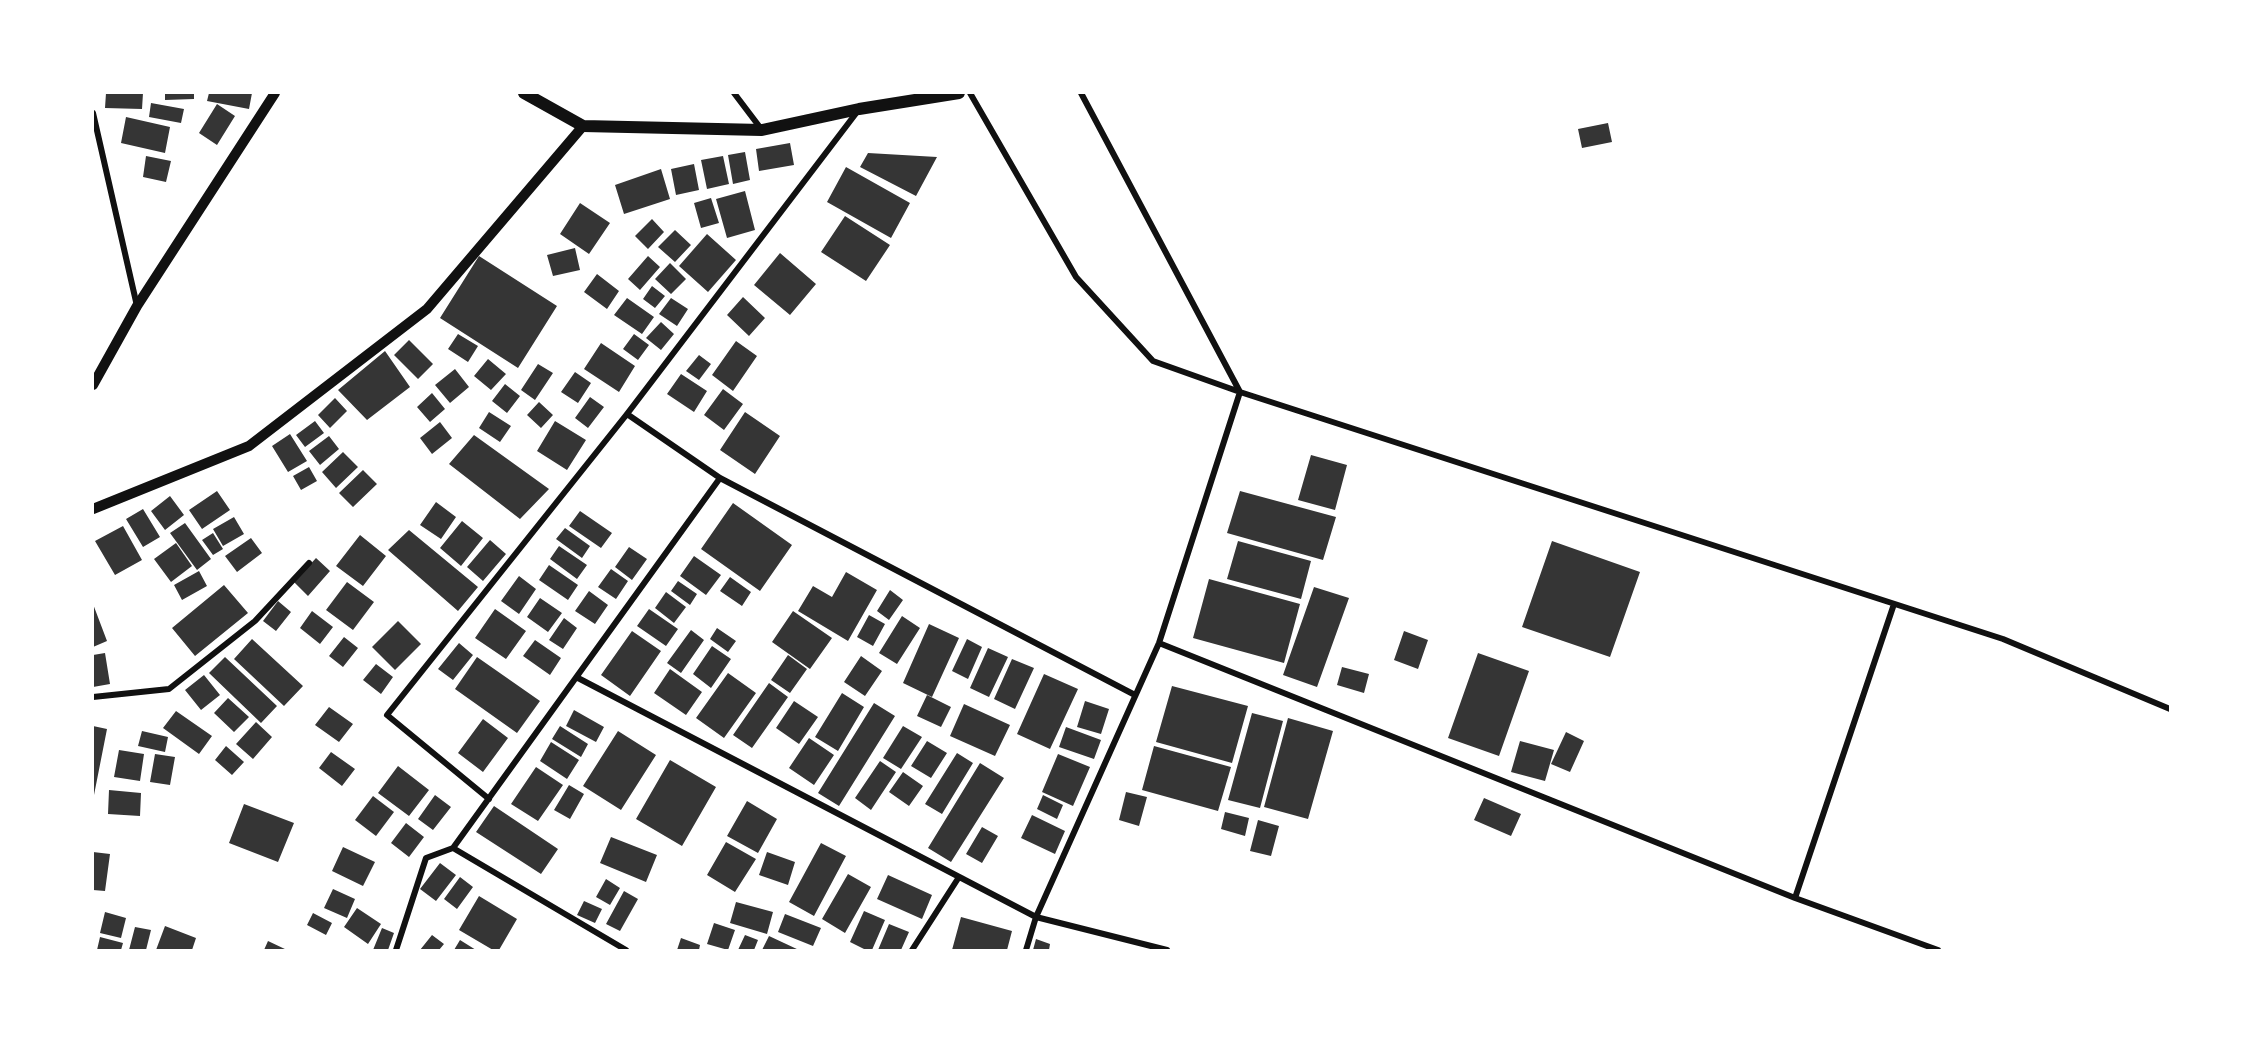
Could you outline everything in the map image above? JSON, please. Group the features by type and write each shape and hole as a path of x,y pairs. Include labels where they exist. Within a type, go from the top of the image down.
{"main road":[{"path":"524,93 583,126 762,130 859,109 951,94"}],"street":[{"path":"93,385 137,306 275,93"},
{"path":"734,93 762,130"},
{"path":"970,93 1076,277 1153,361 1240,392 2003,639 2170,709"},
{"path":"1026,950 1036,917 1159,643 1240,392 1081,93"},
{"path":"489,799 387,715 627,414 859,109"},
{"path":"93,113 137,306"},
{"path":"93,509 249,446 427,309 583,126"},
{"path":"627,414 720,478 1135,694"},
{"path":"396,950 426,858 453,848 578,678 720,478"},
{"path":"93,697 169,689 255,621 309,563"},
{"path":"1795,898 1894,604"},
{"path":"1159,643 1795,898 1938,950"},
{"path":"578,678 1036,917 1167,950"},
{"path":"453,848 626,950"},
{"path":"912,950 959,877"}],"building":[{"path":"106,93 143,93 142,109 105,108"},
{"path":"165,93 194,93 194,99 165,100"},
{"path":"209,93 252,93 249,109 207,101"},
{"path":"151,103 184,109 181,123 149,117"},
{"path":"217,104 235,116 217,145 199,133"},
{"path":"126,117 170,127 165,153 121,143"},
{"path":"1608,123 1612,142 1582,148 1578,129"},
{"path":"790,143 794,165 759,171 756,149"},
{"path":"745,152 750,180 733,184 728,155"},
{"path":"868,153 937,157 916,196 860,167"},
{"path":"146,156 171,161 166,182 143,177"},
{"path":"723,156 729,184 707,189 701,160"},
{"path":"694,164 699,190 676,195 671,169"},
{"path":"846,167 910,203 891,238 827,202"},
{"path":"661,169 670,199 624,214 615,185"},
{"path":"745,191 755,230 727,238 716,199"},
{"path":"711,198 719,223 701,228 694,203"},
{"path":"580,203 610,223 589,254 560,234"},
{"path":"845,216 890,245 866,281 821,252"},
{"path":"652,219 664,232 648,249 635,236"},
{"path":"675,230 691,245 675,262 658,247"},
{"path":"707,234 736,260 708,292 679,266"},
{"path":"575,248 580,270 553,276 547,255"},
{"path":"780,253 816,284 790,315 754,285"},
{"path":"479,256 557,306 518,368 440,318"},
{"path":"648,256 660,267 640,290 628,279"},
{"path":"670,263 686,279 671,294 655,279"},
{"path":"597,274 619,291 607,309 584,292"},
{"path":"652,286 665,296 655,308 643,299"},
{"path":"743,297 765,318 749,336 727,315"},
{"path":"627,298 654,317 642,334 614,315"},
{"path":"671,298 688,309 677,326 659,314"},
{"path":"661,322 674,334 661,350 646,338"},
{"path":"458,334 478,346 468,362 448,349"},
{"path":"634,334 649,345 638,360 623,349"},
{"path":"409,340 433,364 418,379 394,355"},
{"path":"736,341 757,356 733,391 712,375"},
{"path":"601,343 635,366 619,392 584,369"},
{"path":"385,351 410,387 367,420 338,390"},
{"path":"699,355 711,364 699,380 686,371"},
{"path":"488,359 506,374 491,390 474,376"},
{"path":"538,364 553,373 535,400 521,390"},
{"path":"455,369 469,387 450,403 435,385"},
{"path":"575,372 591,383 578,403 561,392"},
{"path":"681,374 707,391 694,412 667,394"},
{"path":"505,384 520,396 507,413 492,401"},
{"path":"723,389 743,404 724,430 704,415"},
{"path":"432,393 445,409 430,422 417,407"},
{"path":"590,397 604,407 588,428 575,418"},
{"path":"335,398 347,411 330,428 318,415"},
{"path":"539,402 553,415 541,428 527,415"},
{"path":"489,412 511,426 500,442 479,428"},
{"path":"745,412 780,436 755,474 720,450"},
{"path":"315,421 324,433 305,447 296,435"},
{"path":"555,421 586,440 567,470 537,451"},
{"path":"440,422 452,438 432,454 420,438"},
{"path":"290,434 307,461 288,472 272,446"},
{"path":"474,435 549,489 520,519 449,464"},
{"path":"329,436 339,449 320,465 309,451"},
{"path":"343,452 358,467 336,488 322,472"},
{"path":"1311,455 1347,465 1335,510 1298,500"},
{"path":"309,467 317,481 301,490 293,476"},
{"path":"363,470 377,484 353,507 339,493"},
{"path":"217,491 230,510 202,529 189,510"},
{"path":"1240,491 1336,517 1323,560 1227,533"},
{"path":"170,496 184,515 165,530 151,511"},
{"path":"436,502 456,517 441,539 420,525"},
{"path":"733,503 792,545 760,591 701,549"},
{"path":"143,509 160,537 143,547 126,519"},
{"path":"580,511 612,533 601,548 569,526"},
{"path":"234,517 244,534 223,546 213,529"},
{"path":"462,521 483,538 461,566 440,548"},
{"path":"185,523 211,559 197,570 170,533"},
{"path":"123,526 142,560 115,575 95,541"},
{"path":"565,528 590,546 582,558 556,539"},
{"path":"409,530 478,587 458,611 388,550"},
{"path":"213,533 223,549 213,555 202,540"},
{"path":"360,535 386,556 363,586 336,566"},
{"path":"251,538 262,553 237,572 225,556"},
{"path":"490,540 506,554 483,581 467,567"},
{"path":"1238,541 1311,561 1301,599 1227,579"},
{"path":"1552,541 1640,572 1610,657 1522,627"},
{"path":"176,543 192,566 171,582 154,559"},
{"path":"559,546 587,565 577,579 550,559"},
{"path":"629,547 647,559 632,580 615,567"},
{"path":"694,556 721,575 706,595 680,576"},
{"path":"316,558 330,571 308,596 294,582"},
{"path":"549,565 578,585 568,600 539,580"},
{"path":"611,569 628,581 616,599 598,587"},
{"path":"199,571 207,586 182,600 174,585"},
{"path":"846,572 877,590 848,641 798,611 813,586 832,597"},
{"path":"519,576 536,589 519,614 501,601"},
{"path":"730,577 751,592 742,606 720,591"},
{"path":"1209,579 1300,604 1284,663 1193,638"},
{"path":"678,581 697,594 690,605 671,591"},
{"path":"347,582 374,602 353,630 326,610"},
{"path":"224,585 248,613 195,656 172,628"},
{"path":"1314,587 1349,598 1317,687 1283,675"},
{"path":"890,590 903,600 889,620 877,611"},
{"path":"589,591 608,605 595,624 575,611"},
{"path":"666,592 686,607 674,623 655,608"},
{"path":"540,598 562,613 548,632 527,617"},
{"path":"278,601 291,612 276,631 263,621"},
{"path":"93,604 107,641 93,647"},
{"path":"495,609 526,631 506,659 475,638"},
{"path":"649,609 678,629 666,646 637,626"},
{"path":"312,611 333,627 320,644 300,628"},
{"path":"793,611 832,638 810,669 772,642"},
{"path":"869,615 885,624 873,646 857,637"},
{"path":"902,616 920,628 897,664 879,653"},
{"path":"564,618 577,628 563,649 549,640"},
{"path":"398,621 421,644 395,670 372,647"},
{"path":"929,624 959,638 932,697 903,683"},
{"path":"717,628 736,641 728,652 710,639"},
{"path":"691,630 704,640 681,673 667,663"},
{"path":"632,631 661,651 630,696 601,675"},
{"path":"1404,631 1428,640 1418,669 1394,660"},
{"path":"344,637 358,648 343,667 329,656"},
{"path":"252,639 303,686 284,706 234,659"},
{"path":"967,639 982,647 968,679 952,671"},
{"path":"535,640 561,658 550,675 523,656"},
{"path":"459,643 473,655 453,680 438,669"},
{"path":"712,646 731,659 711,688 693,674"},
{"path":"988,648 1008,657 989,697 970,688"},
{"path":"105,653 110,684 93,687 93,655"},
{"path":"1478,653 1529,671 1499,756 1448,738"},
{"path":"788,655 807,669 790,693 771,680"},
{"path":"861,656 882,671 865,696 844,682"},
{"path":"225,657 277,706 261,723 209,673"},
{"path":"477,657 540,701 517,733 455,689"},
{"path":"1012,659 1034,668 1015,709 994,699"},
{"path":"376,664 393,677 381,694 363,680"},
{"path":"1342,667 1369,674 1364,693 1337,685"},
{"path":"670,669 702,692 686,715 654,693"},
{"path":"728,673 756,693 724,738 696,718"},
{"path":"1044,674 1078,689 1050,749 1017,734"},
{"path":"204,675 220,695 201,710 185,690"},
{"path":"769,683 788,697 752,748 733,735"},
{"path":"1172,686 1248,706 1232,763 1156,742"},
{"path":"842,693 864,707 838,751 815,737"},
{"path":"927,695 951,707 941,727 917,716"},
{"path":"228,698 249,717 234,732 214,713"},
{"path":"794,701 818,717 799,744 776,728"},
{"path":"1085,701 1109,709 1101,734 1077,727"},
{"path":"874,703 895,716 839,806 818,793"},
{"path":"964,704 1010,725 995,756 950,736"},
{"path":"329,707 353,724 339,742 315,725"},
{"path":"574,710 604,727 596,742 566,726"},
{"path":"176,711 212,736 199,754 163,728"},
{"path":"1252,713 1283,721 1260,808 1228,800"},
{"path":"1288,718 1333,731 1308,819 1264,807"},
{"path":"483,719 508,738 483,772 458,753"},
{"path":"256,722 272,737 253,759 236,744"},
{"path":"93,726 107,729 94,795 93,795"},
{"path":"560,726 588,744 581,757 552,739"},
{"path":"903,726 922,737 901,769 883,758"},
{"path":"1066,727 1101,740 1094,759 1059,747"},
{"path":"142,731 168,737 165,752 138,746"},
{"path":"618,731 656,755 621,810 583,786"},
{"path":"1566,732 1584,741 1570,772 1551,764"},
{"path":"809,738 834,755 814,785 789,768"},
{"path":"927,741 947,753 931,778 911,766"},
{"path":"1520,741 1554,750 1545,781 1511,772"},
{"path":"551,742 579,760 567,779 540,761"},
{"path":"226,746 244,762 232,775 215,760"},
{"path":"1154,746 1231,767 1218,811 1142,790"},
{"path":"119,750 144,754 140,781 114,777"},
{"path":"331,752 355,769 342,786 319,768"},
{"path":"957,753 973,763 942,814 925,804"},
{"path":"155,754 175,757 170,785 150,782"},
{"path":"1058,754 1090,767 1073,806 1042,792"},
{"path":"670,760 716,787 682,846 636,819"},
{"path":"880,761 896,772 871,810 855,798"},
{"path":"980,763 1004,778 951,862 928,848"},
{"path":"398,766 429,790 409,816 378,793"},
{"path":"536,767 563,785 538,821 511,804"},
{"path":"903,772 923,786 909,806 889,792"},
{"path":"569,785 584,794 570,819 554,810"},
{"path":"109,790 141,793 140,816 108,814"},
{"path":"1126,792 1147,797 1139,826 1119,820"},
{"path":"435,795 451,807 433,830 418,819"},
{"path":"1043,795 1063,805 1057,819 1037,809"},
{"path":"373,796 394,812 376,836 355,820"},
{"path":"1484,798 1521,814 1511,836 1474,820"},
{"path":"747,801 777,819 758,853 727,836"},
{"path":"244,804 294,823 278,862 229,843"},
{"path":"494,806 558,849 541,874 476,832"},
{"path":"1225,812 1249,818 1245,836 1221,829"},
{"path":"1032,815 1065,831 1055,854 1021,838"},
{"path":"1258,820 1279,826 1271,856 1250,851"},
{"path":"406,823 424,837 409,857 391,843"},
{"path":"982,827 998,836 982,863 966,854"},
{"path":"611,837 657,855 646,882 600,863"},
{"path":"726,842 756,859 735,892 707,875"},
{"path":"821,843 846,856 814,916 789,902"},
{"path":"343,847 375,862 363,886 332,871"},
{"path":"93,852 110,854 105,891 93,890"},
{"path":"767,852 795,862 788,885 759,875"},
{"path":"440,863 456,875 436,901 420,889"},
{"path":"848,874 871,887 845,933 822,919"},
{"path":"888,875 932,895 922,919 877,899"},
{"path":"460,877 473,887 457,909 444,899"},
{"path":"606,879 620,888 610,905 596,897"},
{"path":"333,889 355,899 347,918 324,908"},
{"path":"624,891 638,899 620,931 606,924"},
{"path":"479,896 517,919 499,950 493,950 459,930"},
{"path":"584,901 602,909 595,923 577,915"},
{"path":"736,902 773,912 767,934 730,923"},
{"path":"357,908 381,924 368,944 344,927"},
{"path":"864,911 885,920 872,950 866,950 850,942"},
{"path":"105,912 126,918 121,938 100,933"},
{"path":"313,913 332,923 326,935 307,925"},
{"path":"785,914 821,928 813,946 778,932"},
{"path":"961,917 1012,931 1007,950 952,950"},
{"path":"714,923 735,930 728,950 707,944"},
{"path":"889,924 909,932 901,950 878,950"},
{"path":"165,926 196,938 192,950 156,950"},
{"path":"135,927 151,930 146,950 129,950"},
{"path":"382,928 394,933 388,950 373,950"},
{"path":"432,935 444,944 439,950 420,950"},
{"path":"745,935 758,940 754,950 738,950"},
{"path":"769,936 799,950 762,950"},
{"path":"100,937 123,943 121,950 97,950"},
{"path":"681,938 700,945 699,950 677,950"},
{"path":"1036,939 1050,944 1049,950 1033,950"},
{"path":"460,940 476,950 454,950"},
{"path":"268,941 287,950 264,950"}]}
